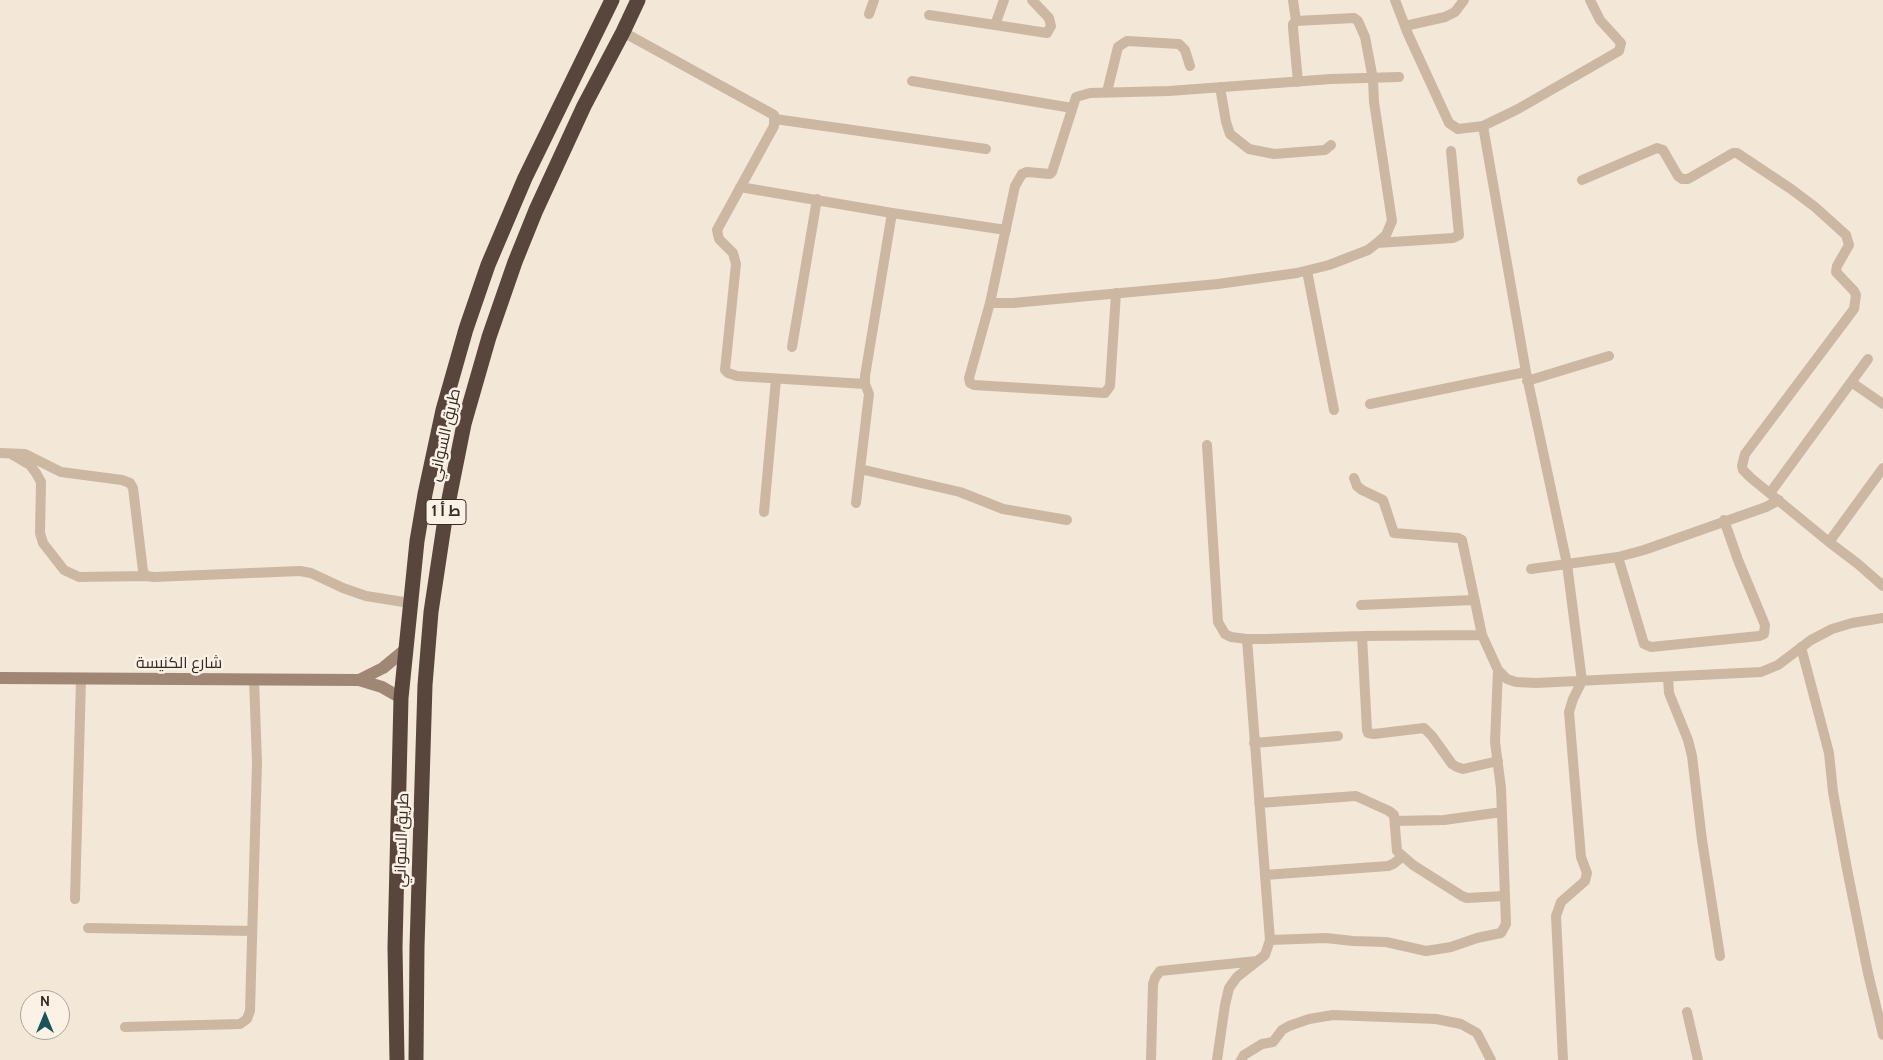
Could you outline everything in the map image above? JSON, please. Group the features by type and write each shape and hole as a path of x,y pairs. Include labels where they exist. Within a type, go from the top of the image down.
{"highway":[{"name":"طريق السواني","path":"397,1060 396,947 402,698 410,603 417,541 425,494 444,410 466,329 488,265 522,186 612,0"},
{"name":"طريق السواني","path":"416,1060 417,947 425,685 431,612 452,481 464,424 490,336 515,262 536,210 584,106 638,0"}],"main road":[{"name":"شارع الكنيسة","path":"359,680 383,668 406,649"},
{"name":"شارع الكنيسة","path":"0,678 359,680 382,686 402,698"}],"street":[{"path":"869,14 874,0"},
{"path":"995,25 1004,0"},
{"path":"929,15 1047,33 1051,26 1049,18 1032,0"},
{"path":"1293,0 1296,21 1293,24 1293,28 1298,82"},
{"path":"1395,0 1448,123 1458,129 1483,126 1518,109 1619,51 1621,43 1600,20 1590,0"},
{"path":"1405,26 1444,17 1455,12 1464,0"},
{"path":"990,303 1013,303 1218,284 1307,271 1329,266 1368,250 1386,235 1392,221 1374,102 1373,79 1365,36 1356,19 1350,17 1296,21"},
{"path":"623,32 772,112 775,119 774,126 717,230 719,240 733,253 736,264 725,370 731,375 865,384"},
{"path":"1107,92 1118,47 1127,41 1180,44 1190,66"},
{"path":"1116,293 1110,386 1105,393 974,385 970,383 969,378 990,303 1015,186 1022,174 1027,172 1050,174 1054,170 1076,97 1081,94 1107,92 1169,91 1331,79 1400,77"},
{"path":"912,81 1072,108"},
{"path":"1220,87 1230,134 1249,149 1274,154 1325,150 1331,145"},
{"path":"775,119 986,149"},
{"path":"1483,126 1527,376 1567,564 1582,681 1572,699 1569,712 1582,857 1587,873 1585,881 1561,902 1556,916 1564,1060"},
{"path":"1582,180 1657,148 1663,150 1678,176 1682,179 1688,179 1733,153 1738,153 1815,207 1846,235 1848,240 1846,252 1838,263 1836,272 1854,291 1856,301 1854,309 1742,460 1743,470 1883,586"},
{"path":"1377,243 1453,238 1459,235 1451,151"},
{"path":"740,187 1006,230"},
{"path":"792,347 817,199"},
{"path":"856,504 868,394 865,376 892,213"},
{"path":"1307,271 1334,410"},
{"path":"1370,404 1527,376 1608,356"},
{"path":"1770,493 1868,360"},
{"path":"764,512 776,379"},
{"path":"1851,382 1883,404"},
{"path":"1207,445 1218,622 1225,634 1247,639 1482,635"},
{"path":"4,453 30,465 36,473 41,482 40,533 43,542 64,570 79,577 154,577 300,571 311,573 342,588 366,596 410,603"},
{"path":"4,453 25,454 61,472 122,480 130,483 133,488 142,571 146,576"},
{"path":"860,468 960,492 1003,509 1067,520"},
{"path":"1828,542 1883,468"},
{"path":"1354,478 1357,486 1362,490 1383,500 1394,533 1458,538 1462,540 1473,600 1482,635 1498,670 1507,679 1524,684 1761,672 1778,665 1801,647 1832,629 1852,623 1883,618"},
{"path":"1531,568 1618,557 1644,550 1779,500"},
{"path":"1618,557 1644,644 1652,647 1759,636 1764,634 1765,624 1738,560 1724,520"},
{"path":"1360,605 1473,600"},
{"path":"1362,636 1366,730 1368,732 1374,734 1424,728 1452,764 1457,767 1463,768 1498,761"},
{"path":"1217,1060 1224,1005 1229,988 1237,977 1265,955 1270,940 1247,639"},
{"path":"1801,647 1830,753 1832,792 1868,973 1880,1015 1883,1035"},
{"path":"1270,940 1326,938 1353,942 1386,942 1426,951 1439,950 1477,938 1501,933 1506,924 1502,812 1495,742 1498,670"},
{"path":"1668,677 1669,693 1692,756 1700,831 1720,956"},
{"path":"75,899 81,679"},
{"path":"126,1027 240,1024 247,1019 250,1011 257,763 254,679"},
{"path":"1254,743 1338,736"},
{"path":"1259,803 1356,796 1390,811 1394,815 1396,851 1402,857 1467,898 1504,896"},
{"path":"1395,821 1444,820 1502,812"},
{"path":"1265,875 1388,866 1402,857"},
{"path":"88,928 252,931"},
{"path":"1151,1060 1153,984 1157,973 1160,971 1258,961"},
{"path":"1687,1012 1698,1060"},
{"path":"1241,1060 1244,1055 1262,1044 1273,1042 1282,1030 1289,1026 1309,1018 1333,1015 1436,1019 1461,1024 1477,1033 1491,1060"}]}
